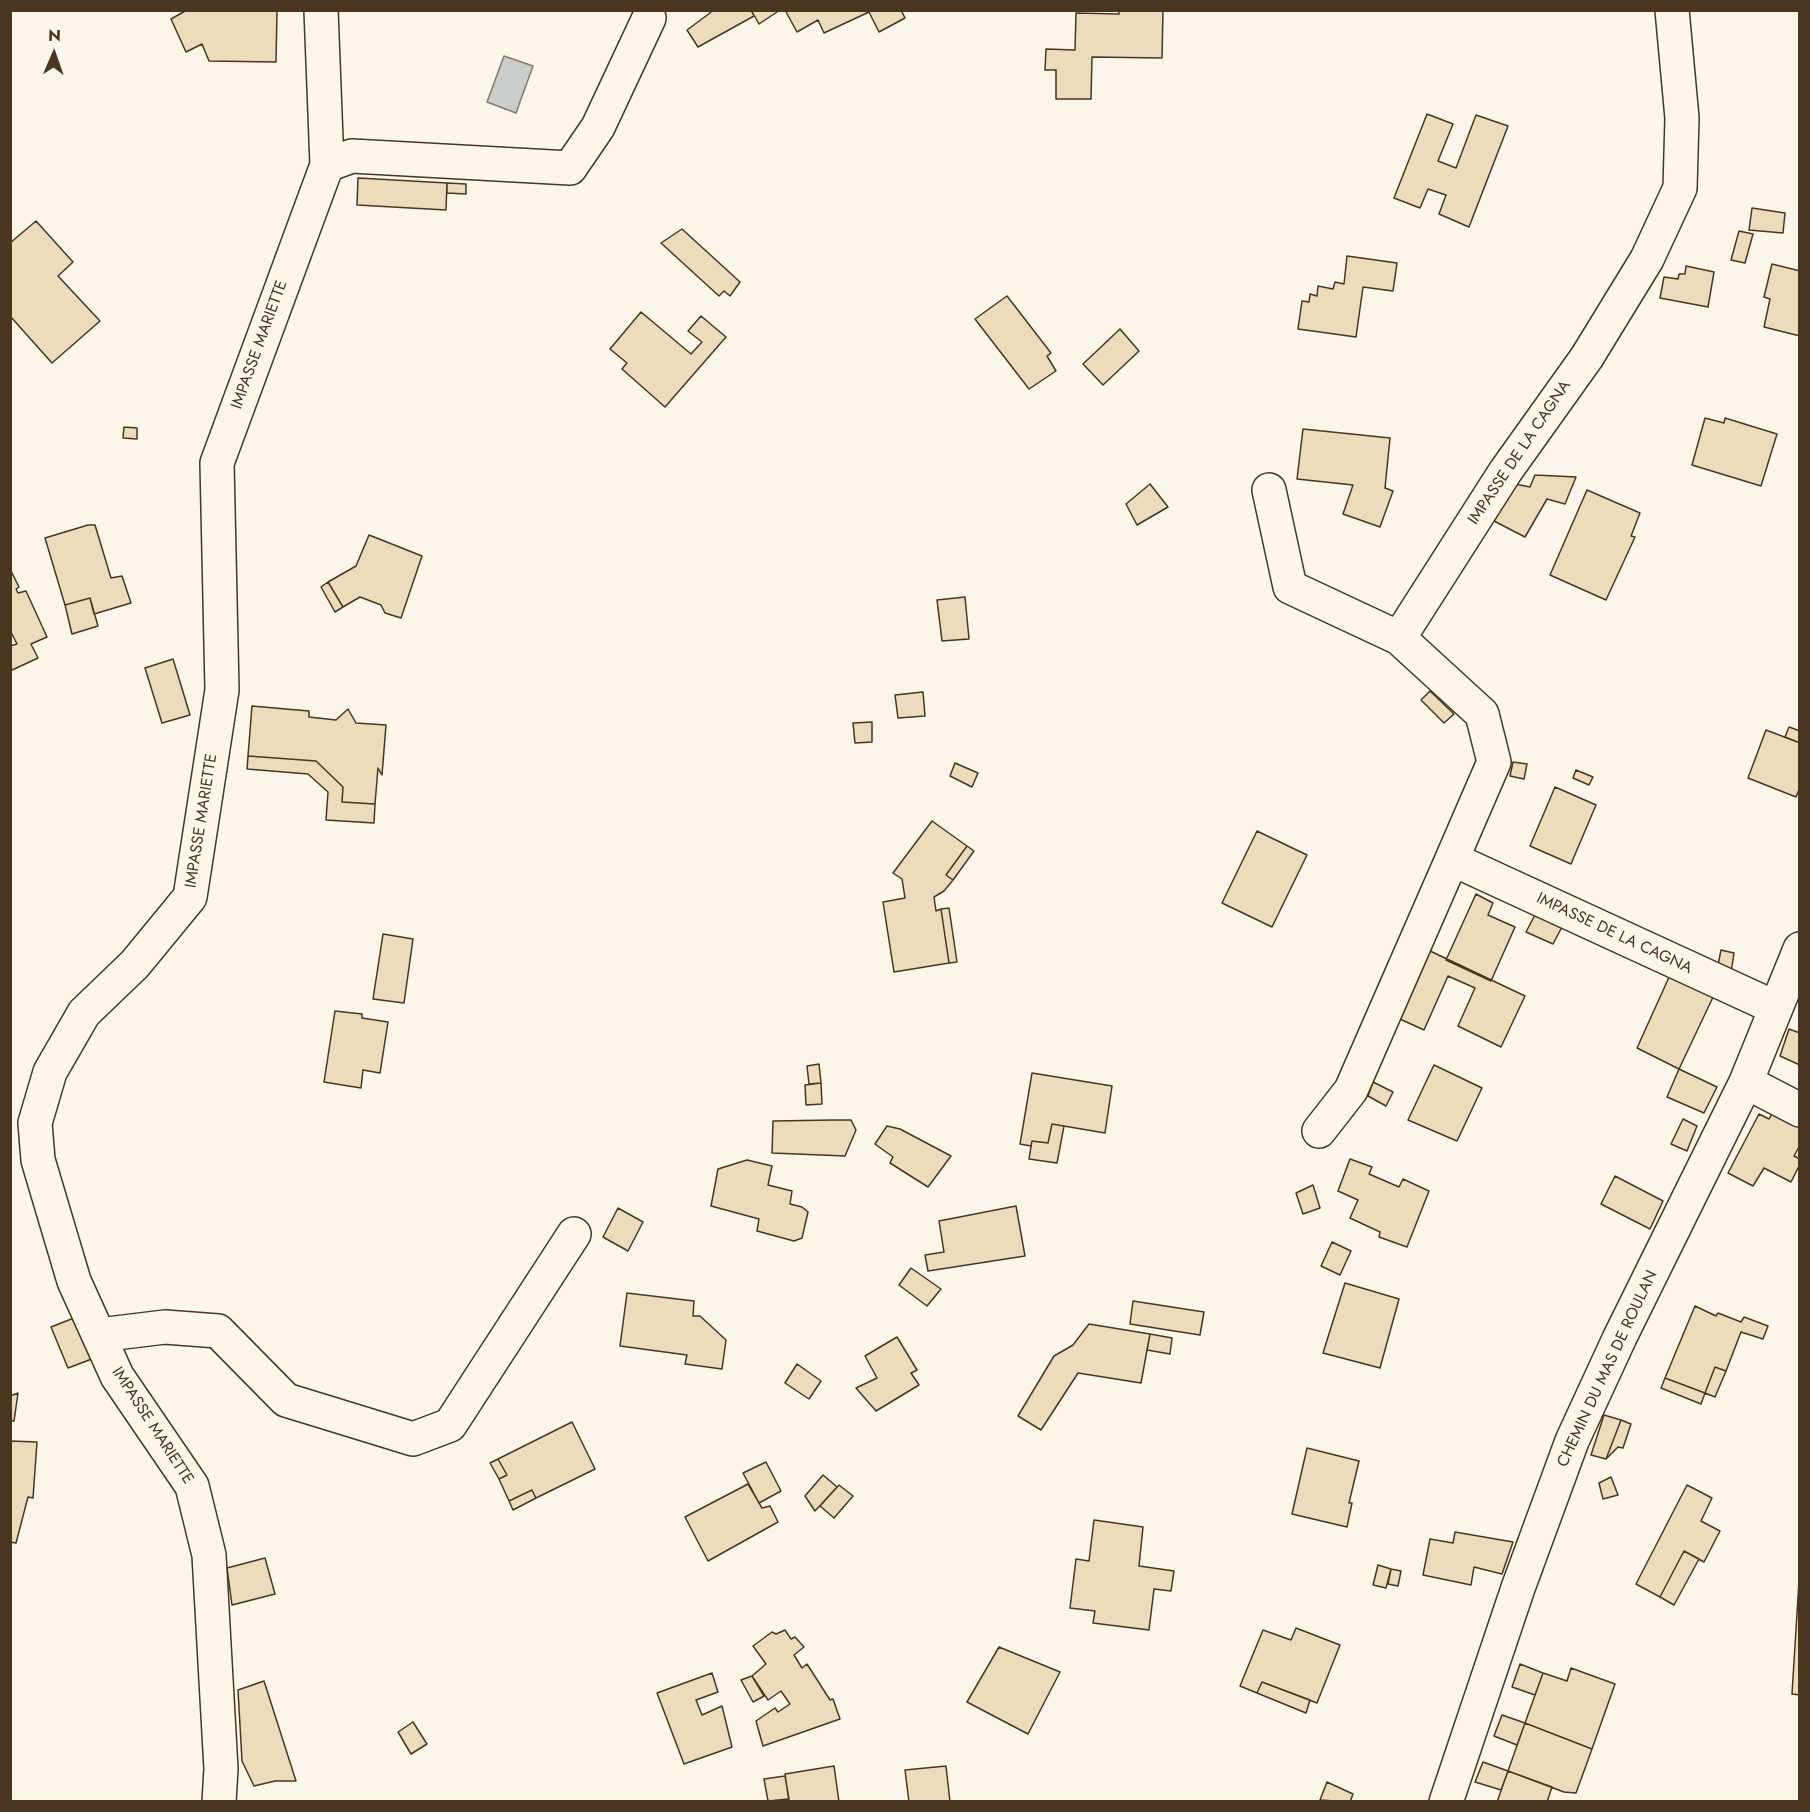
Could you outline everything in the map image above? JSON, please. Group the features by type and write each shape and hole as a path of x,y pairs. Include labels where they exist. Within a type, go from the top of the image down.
{"street":[{"name":"IMPASSE MARIETTE","path":"219,1802 220,1769 209,1555 192,1486 117,1376 70,1270 38,1160 36,1123 50,1072 84,1013 135,964 190,897 222,690 217,463 327,165 321,10"},
{"name":"IMPASSE DE LA CAGNA","path":"1399,638 1505,472 1587,357 1647,259 1680,188 1682,118 1672,10"},
{"path":"327,165 352,156 570,168 598,127 649,18"},
{"path":"1269,490 1290,586 1399,638 1482,714 1494,762 1351,1090 1319,1131"},
{"name":"IMPASSE DE LA CAGNA","path":"1452,859 1776,1008"},
{"name":"CHEMIN DU MAS DE ROULAN","path":"1446,1802 1518,1588 1572,1441 1620,1337 1746,1082 1800,949"},
{"path":"1746,1082 1800,1110"},
{"path":"99,1335 165,1327 218,1331 286,1400 413,1439 450,1425 574,1234"}],"shaded area":[{"path":"504,56 533,66 516,113 487,102"}],"building":[{"path":"187,10 277,10 276,62 209,61 202,44 186,52 171,19"},
{"path":"714,10 751,10 754,16 698,47 687,30"},
{"path":"751,10 776,10 777,12 759,24"},
{"path":"785,10 901,10 905,18 879,32 869,12 824,33 818,20 797,32"},
{"path":"1119,10 1163,10 1162,58 1092,57 1091,99 1056,99 1056,70 1045,70 1046,49 1075,50 1076,13 1119,14"},
{"path":"1427,114 1453,124 1438,161 1456,168 1476,115 1508,126 1469,227 1439,214 1446,195 1428,189 1420,208 1394,198"},
{"path":"358,178 447,183 446,210 357,205"},
{"path":"447,183 466,184 466,194 447,193"},
{"path":"1752,208 1785,213 1783,233 1749,230"},
{"path":"36,221 73,262 58,276 100,321 52,363 10,316 10,243"},
{"path":"682,229 740,282 730,296 724,291 719,296 661,243"},
{"path":"1739,231 1753,234 1745,263 1731,260"},
{"path":"1347,256 1397,263 1393,291 1363,287 1356,337 1298,329 1302,301 1309,302 1310,294 1317,296 1318,286 1333,289 1335,282 1344,284"},
{"path":"1772,264 1800,271 1800,336 1764,327 1770,299 1764,297"},
{"path":"1686,266 1714,272 1708,307 1660,298 1664,277 1678,279 1679,274 1685,274"},
{"path":"1007,296 1051,353 1047,356 1056,371 1029,389 975,319"},
{"path":"641,312 691,354 702,342 688,331 701,316 726,337 665,407 622,369 627,363 610,349"},
{"path":"1120,329 1139,351 1103,385 1083,364"},
{"path":"1705,418 1724,423 1725,418 1777,434 1761,486 1692,465"},
{"path":"124,427 137,428 137,439 123,438"},
{"path":"1303,429 1390,438 1385,488 1393,491 1380,527 1343,514 1353,485 1297,479"},
{"path":"1535,475 1576,477 1565,504 1547,499 1525,537 1494,521 1515,484 1530,487"},
{"path":"1150,484 1168,507 1137,525 1126,504"},
{"path":"1587,490 1640,513 1631,536 1635,537 1606,600 1550,575"},
{"path":"95,525 111,578 122,576 131,603 94,614 90,598 65,605 45,538"},
{"path":"369,535 422,556 401,618 385,613 381,605 360,597 343,607 328,582 356,566"},
{"path":"10,569 19,587 16,589 18,593 26,591 47,637 31,644 38,658 10,671 10,646 17,644 10,630"},
{"path":"328,582 343,607 335,612 321,587"},
{"path":"965,597 969,639 942,641 937,600"},
{"path":"90,598 98,626 72,634 65,605"},
{"path":"173,659 190,715 162,723 145,668"},
{"path":"1430,691 1454,714 1444,723 1421,700"},
{"path":"923,692 925,716 898,718 895,695"},
{"path":"252,706 309,711 309,717 336,720 348,709 356,723 386,725 382,775 378,768 375,804 342,802 343,787 316,761 248,756"},
{"path":"872,722 872,742 855,743 853,723"},
{"path":"1789,727 1800,731 1800,743 1785,737"},
{"path":"1766,730 1800,743 1800,787 1796,797 1748,778"},
{"path":"248,756 316,761 343,787 342,802 375,804 374,823 326,820 328,792 308,774 247,769"},
{"path":"1513,762 1527,764 1524,779 1510,776"},
{"path":"955,763 978,773 972,787 950,776"},
{"path":"1576,770 1593,777 1589,785 1573,778"},
{"path":"1555,787 1596,805 1571,864 1530,846"},
{"path":"932,821 967,846 946,875 953,880 944,891 934,897 936,911 941,909 949,963 894,972 883,902 905,898 902,879 893,873"},
{"path":"1257,831 1307,855 1272,927 1222,903"},
{"path":"967,846 974,851 953,880 946,875"},
{"path":"1476,894 1493,903 1488,915 1515,927 1491,981 1446,960"},
{"path":"949,908 957,962 949,963 941,909"},
{"path":"1536,913 1563,925 1553,944 1526,932"},
{"path":"383,934 413,939 404,1003 373,999"},
{"path":"1428,950 1525,996 1501,1047 1458,1026 1475,988 1448,976 1424,1030 1400,1019"},
{"path":"1721,950 1734,953 1731,973 1717,970"},
{"path":"1670,975 1714,995 1679,1069 1637,1048"},
{"path":"335,1011 362,1014 362,1018 388,1022 380,1073 363,1070 361,1088 324,1082"},
{"path":"1789,1029 1800,1033 1800,1065 1780,1056"},
{"path":"819,1064 821,1083 809,1084 807,1066"},
{"path":"1434,1065 1482,1088 1457,1141 1408,1120"},
{"path":"1679,1069 1717,1087 1704,1113 1667,1097"},
{"path":"1032,1073 1112,1086 1105,1133 1052,1124 1048,1143 1032,1141 1031,1146 1020,1144"},
{"path":"1373,1082 1393,1092 1386,1106 1368,1096"},
{"path":"821,1083 822,1104 806,1105 805,1085"},
{"path":"1773,1112 1800,1126 1800,1145 1794,1156 1800,1159 1800,1164 1791,1182 1764,1168 1753,1186 1728,1173 1759,1114 1769,1119"},
{"path":"1683,1119 1697,1126 1687,1151 1671,1144"},
{"path":"851,1120 856,1130 845,1156 772,1153 773,1121"},
{"path":"1052,1124 1064,1126 1057,1163 1029,1159 1032,1141 1048,1143"},
{"path":"887,1126 900,1129 951,1156 928,1187 890,1163 893,1157 875,1144"},
{"path":"1350,1159 1372,1167 1369,1174 1399,1187 1403,1179 1429,1191 1407,1247 1379,1237 1380,1232 1350,1218 1358,1200 1338,1191"},
{"path":"747,1160 772,1166 768,1185 792,1191 790,1204 802,1207 808,1212 802,1238 794,1241 757,1231 759,1219 711,1206 718,1169"},
{"path":"1615,1176 1663,1201 1650,1229 1601,1204"},
{"path":"1313,1185 1320,1208 1303,1214 1296,1193"},
{"path":"1016,1206 1025,1256 928,1271 925,1255 944,1252 939,1221"},
{"path":"618,1208 643,1222 628,1251 603,1237"},
{"path":"1332,1242 1351,1251 1340,1275 1321,1266"},
{"path":"911,1268 941,1289 927,1306 899,1285"},
{"path":"1345,1283 1399,1299 1380,1368 1323,1353"},
{"path":"627,1293 694,1301 693,1316 700,1316 726,1340 722,1369 685,1364 687,1355 620,1346"},
{"path":"1133,1301 1204,1312 1200,1335 1130,1324"},
{"path":"1695,1306 1716,1316 1718,1313 1741,1322 1744,1317 1768,1326 1763,1339 1741,1332 1726,1371 1715,1367 1705,1393 1665,1378"},
{"path":"79,1316 97,1357 68,1368 51,1327"},
{"path":"1089,1324 1150,1334 1141,1383 1078,1373 1041,1430 1018,1416 1054,1356 1073,1345"},
{"path":"1150,1334 1172,1338 1170,1354 1147,1350"},
{"path":"897,1337 917,1370 911,1373 919,1385 876,1411 856,1388 877,1378 865,1356"},
{"path":"797,1364 821,1381 809,1399 785,1383"},
{"path":"1715,1367 1726,1371 1715,1397 1705,1393"},
{"path":"1665,1378 1705,1393 1701,1404 1661,1388"},
{"path":"18,1393 14,1421 10,1421 10,1396"},
{"path":"1604,1415 1621,1420 1606,1459 1591,1455"},
{"path":"1621,1420 1631,1424 1623,1448 1618,1447 1606,1459"},
{"path":"572,1422 595,1469 536,1498 532,1490 509,1501 499,1479 507,1475 498,1459"},
{"path":"10,1441 37,1442 33,1498 28,1497 16,1543 10,1542"},
{"path":"1307,1448 1359,1461 1349,1503 1352,1503 1347,1527 1292,1514"},
{"path":"498,1459 507,1475 499,1479 490,1463"},
{"path":"766,1462 781,1491 759,1503 743,1473"},
{"path":"823,1475 837,1487 815,1511 805,1496"},
{"path":"1611,1477 1618,1495 1603,1499 1599,1483"},
{"path":"748,1484 762,1508 770,1506 778,1522 708,1561 685,1517"},
{"path":"839,1485 853,1496 834,1518 820,1506"},
{"path":"1687,1485 1712,1498 1701,1521 1720,1531 1704,1562 1684,1551 1660,1597 1636,1584"},
{"path":"532,1490 536,1498 513,1510 509,1501"},
{"path":"1094,1520 1143,1527 1139,1566 1174,1571 1171,1591 1154,1589 1149,1630 1093,1623 1095,1611 1070,1608 1076,1559 1089,1561"},
{"path":"1455,1532 1513,1542 1502,1574 1474,1567 1471,1585 1423,1575 1430,1539 1453,1543"},
{"path":"1684,1551 1699,1559 1674,1605 1660,1597"},
{"path":"265,1558 275,1594 232,1605 227,1568"},
{"path":"1378,1565 1391,1569 1386,1588 1373,1585"},
{"path":"1391,1569 1401,1571 1398,1586 1388,1584"},
{"path":"1800,1581 1800,1695 1792,1694"},
{"path":"1296,1628 1340,1645 1317,1703 1262,1682 1257,1693 1240,1686 1263,1630 1291,1640"},
{"path":"785,1630 791,1639 795,1637 804,1647 794,1655 802,1668 807,1664 830,1700 833,1699 840,1719 763,1746 756,1721 775,1708 778,1712 790,1704 781,1691 768,1700 752,1676 766,1664 753,1646 772,1632 776,1634"},
{"path":"999,1647 1060,1672 1028,1734 967,1702"},
{"path":"1520,1664 1543,1673 1535,1695 1512,1687"},
{"path":"1571,1668 1615,1684 1592,1749 1525,1723 1543,1673 1567,1681"},
{"path":"712,1673 718,1692 696,1700 702,1715 722,1706 732,1747 684,1764 657,1693"},
{"path":"752,1676 764,1696 753,1702 741,1680"},
{"path":"264,1681 296,1781 275,1781 254,1786 242,1761 238,1690"},
{"path":"1262,1682 1310,1700 1306,1713 1257,1693"},
{"path":"1502,1715 1525,1723 1517,1745 1494,1736"},
{"path":"413,1722 427,1744 411,1754 398,1732"},
{"path":"1525,1723 1592,1749 1576,1793 1564,1792 1508,1771"},
{"path":"1483,1762 1508,1771 1501,1790 1475,1782"},
{"path":"834,1766 839,1802 789,1802 785,1774"},
{"path":"946,1766 950,1802 909,1802 905,1770"},
{"path":"1508,1771 1552,1787 1547,1802 1497,1802"},
{"path":"785,1776 789,1799 768,1801 764,1779"},
{"path":"1327,1782 1353,1794 1350,1802 1320,1800"}]}
